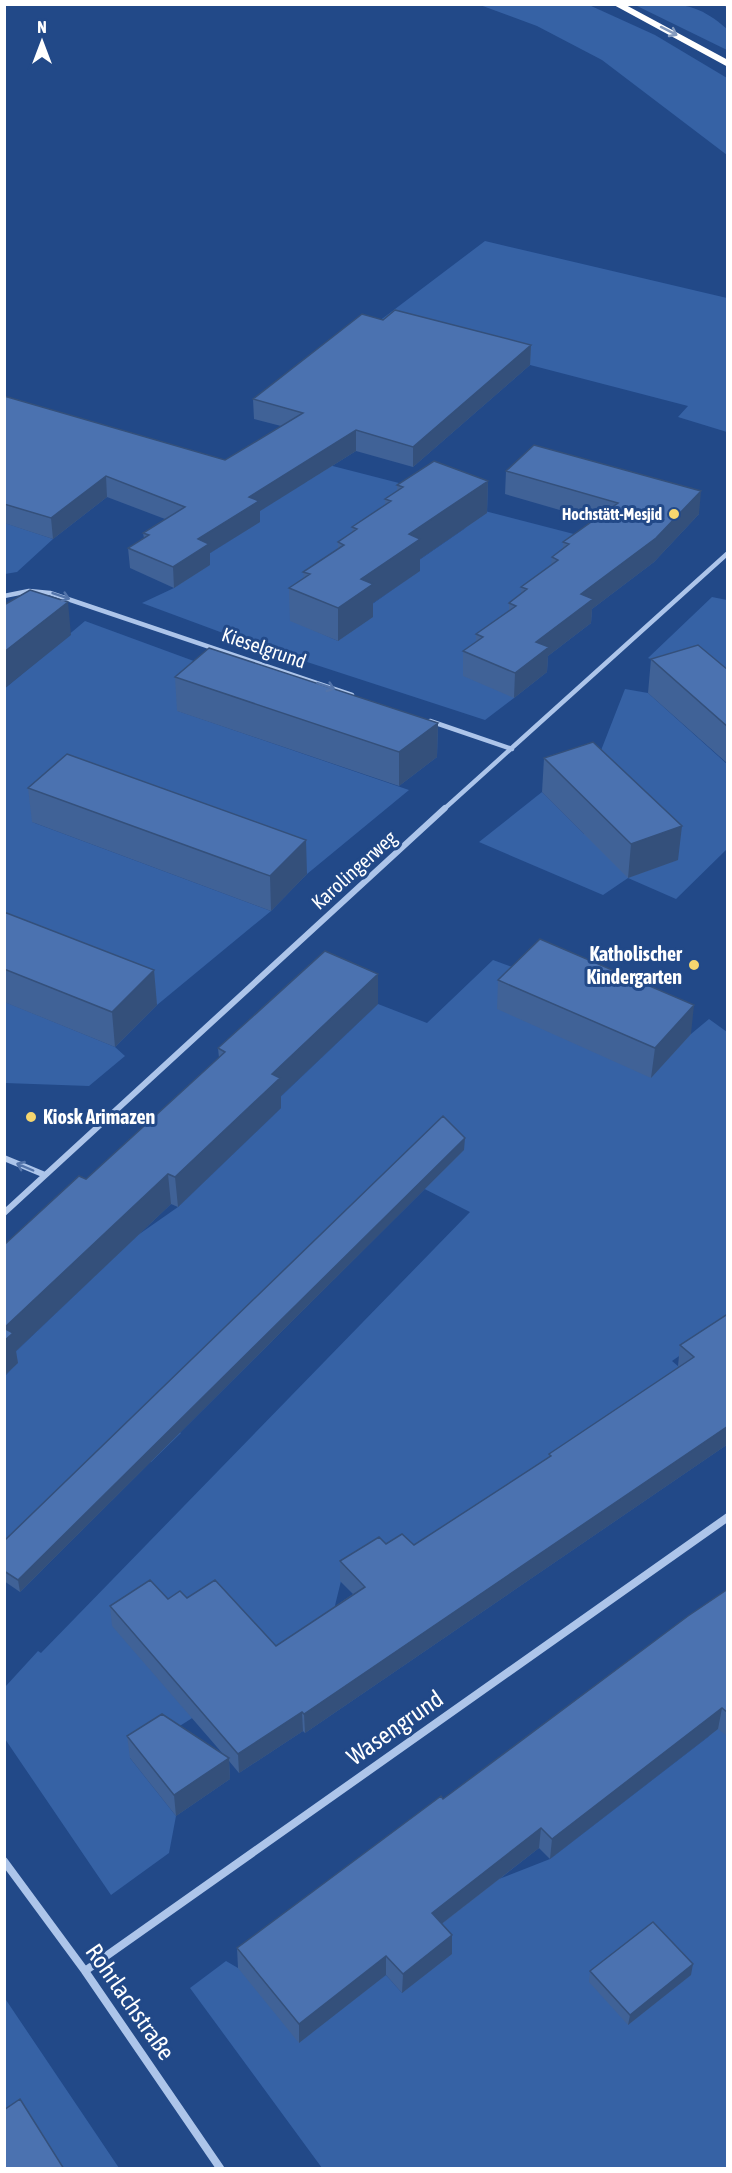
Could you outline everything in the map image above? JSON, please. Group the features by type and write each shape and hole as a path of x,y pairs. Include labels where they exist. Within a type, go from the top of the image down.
{"highway":[{"path":"616,4 728,64"}],"street":[{"name":"Karolingerweg","path":"4,1213 378,868 728,553"},
{"name":"Kieselgrund","path":"4,596 29,591 50,593 357,696"},
{"path":"423,719 512,749"},
{"path":"4,1158 45,1175"},
{"name":"Wasengrund","path":"86,1971 728,1517"},
{"name":"Rohrlachstraße","path":"4,1860 86,1971 220,2169"}],"shaded area":[{"path":"480,5 589,5 655,35 727,78 727,155 602,60 537,26"},
{"path":"635,5 684,6 705,13 727,29 727,50"},
{"path":"485,241 727,298 727,432 678,417 688,406 396,330 362,334"},
{"path":"321,463 434,492 291,620 338,641 361,612 419,571 409,567 464,529 477,509 597,540 514,698 485,720 258,646 142,603 174,588 199,560 259,522 250,517 306,482"},
{"path":"5,523 53,539 17,572 5,574"},
{"path":"712,597 727,600 727,707 695,678 648,658"},
{"path":"85,621 221,671 178,711 409,790 307,874 32,822 271,911 157,1005 5,945 4,689"},
{"path":"625,689 648,693 727,764 727,849 676,899 628,878 603,895 479,842 542,792 584,834 591,776"},
{"path":"493,960 691,1034 709,1019 727,1032 727,1334 695,1345 672,1361 699,1384 521,1494 341,1581 329,1630 130,1758 176,1816 169,1853 111,1895 5,1739 5,1687 38,1651 41,1653 470,1212 395,1174 150,1414 181,1433 151,1462 119,1443 5,1555 5,1376 17,1363 9,1358 138,1235 178,1207 281,1108 273,1104 378,1004 427,1023"},
{"path":"5,1002 115,1047 125,1056 89,1086 5,1083"},
{"path":"727,1716 727,2168 322,2168 190,1988 226,1961 238,1968 386,1975 402,1993 431,1932 499,1879 550,1859 708,1737"},
{"path":"4,1997 119,2168 53,2168 5,2140"}],"building":[{"path":"395,310 531,345 413,447 356,430 249,497 259,501 198,539 209,544 173,567 128,548 149,535 143,533 185,507 106,476 51,518 4,504 4,396 225,460 303,413 253,399 362,314 383,320"},
{"path":"534,445 701,491 656,538 581,594 593,599 536,642 549,647 515,673 463,651 483,637 476,634 516,606 509,603 527,589 521,587 558,560 552,557 569,544 563,542 618,503 506,471"},
{"path":"434,461 488,481 409,534 420,539 361,579 373,584 338,608 289,588 310,574 303,572 344,545 338,542 357,529 352,527 391,501 385,499 403,487 397,485"},
{"path":"30,590 68,602 4,652 4,605"},
{"path":"698,645 728,670 728,727 651,659"},
{"path":"209,648 438,723 399,752 175,677"},
{"path":"593,742 682,826 631,844 544,758"},
{"path":"67,754 306,840 270,876 28,788"},
{"path":"4,912 154,970 112,1012 4,969"},
{"path":"540,939 694,1005 655,1048 498,980"},
{"path":"325,951 378,974 272,1074 280,1078 175,1177 168,1174 4,1328 4,1245 79,1176 86,1179 225,1052 218,1048"},
{"path":"443,1116 465,1138 18,1580 4,1571 4,1541"},
{"path":"726,1315 728,1316 728,1426 304,1714 302,1712 238,1754 110,1606 150,1580 168,1599 180,1591 187,1598 215,1580 276,1646 365,1587 340,1561 379,1537 386,1544 402,1534 414,1545 551,1456 549,1454 694,1357 680,1345"},
{"path":"4,1328 13,1333 4,1341"},
{"path":"728,1589 728,1713 722,1708 552,1839 541,1828 432,1913 452,1935 403,1974 386,1956 299,2024 237,1948 441,1796 443,1799 688,1616"},
{"path":"162,1714 229,1758 174,1795 127,1736"},
{"path":"653,1922 693,1964 630,2015 590,1971"},
{"path":"20,2099 64,2169 4,2169 4,2110"}],"place":[{"name":"Hochstätt-Mesjid","path":"674,514"},
{"name":"Katholischer Kindergarten","path":"694,965"},
{"name":"Kiosk Arimazen","path":"31,1117"}]}
